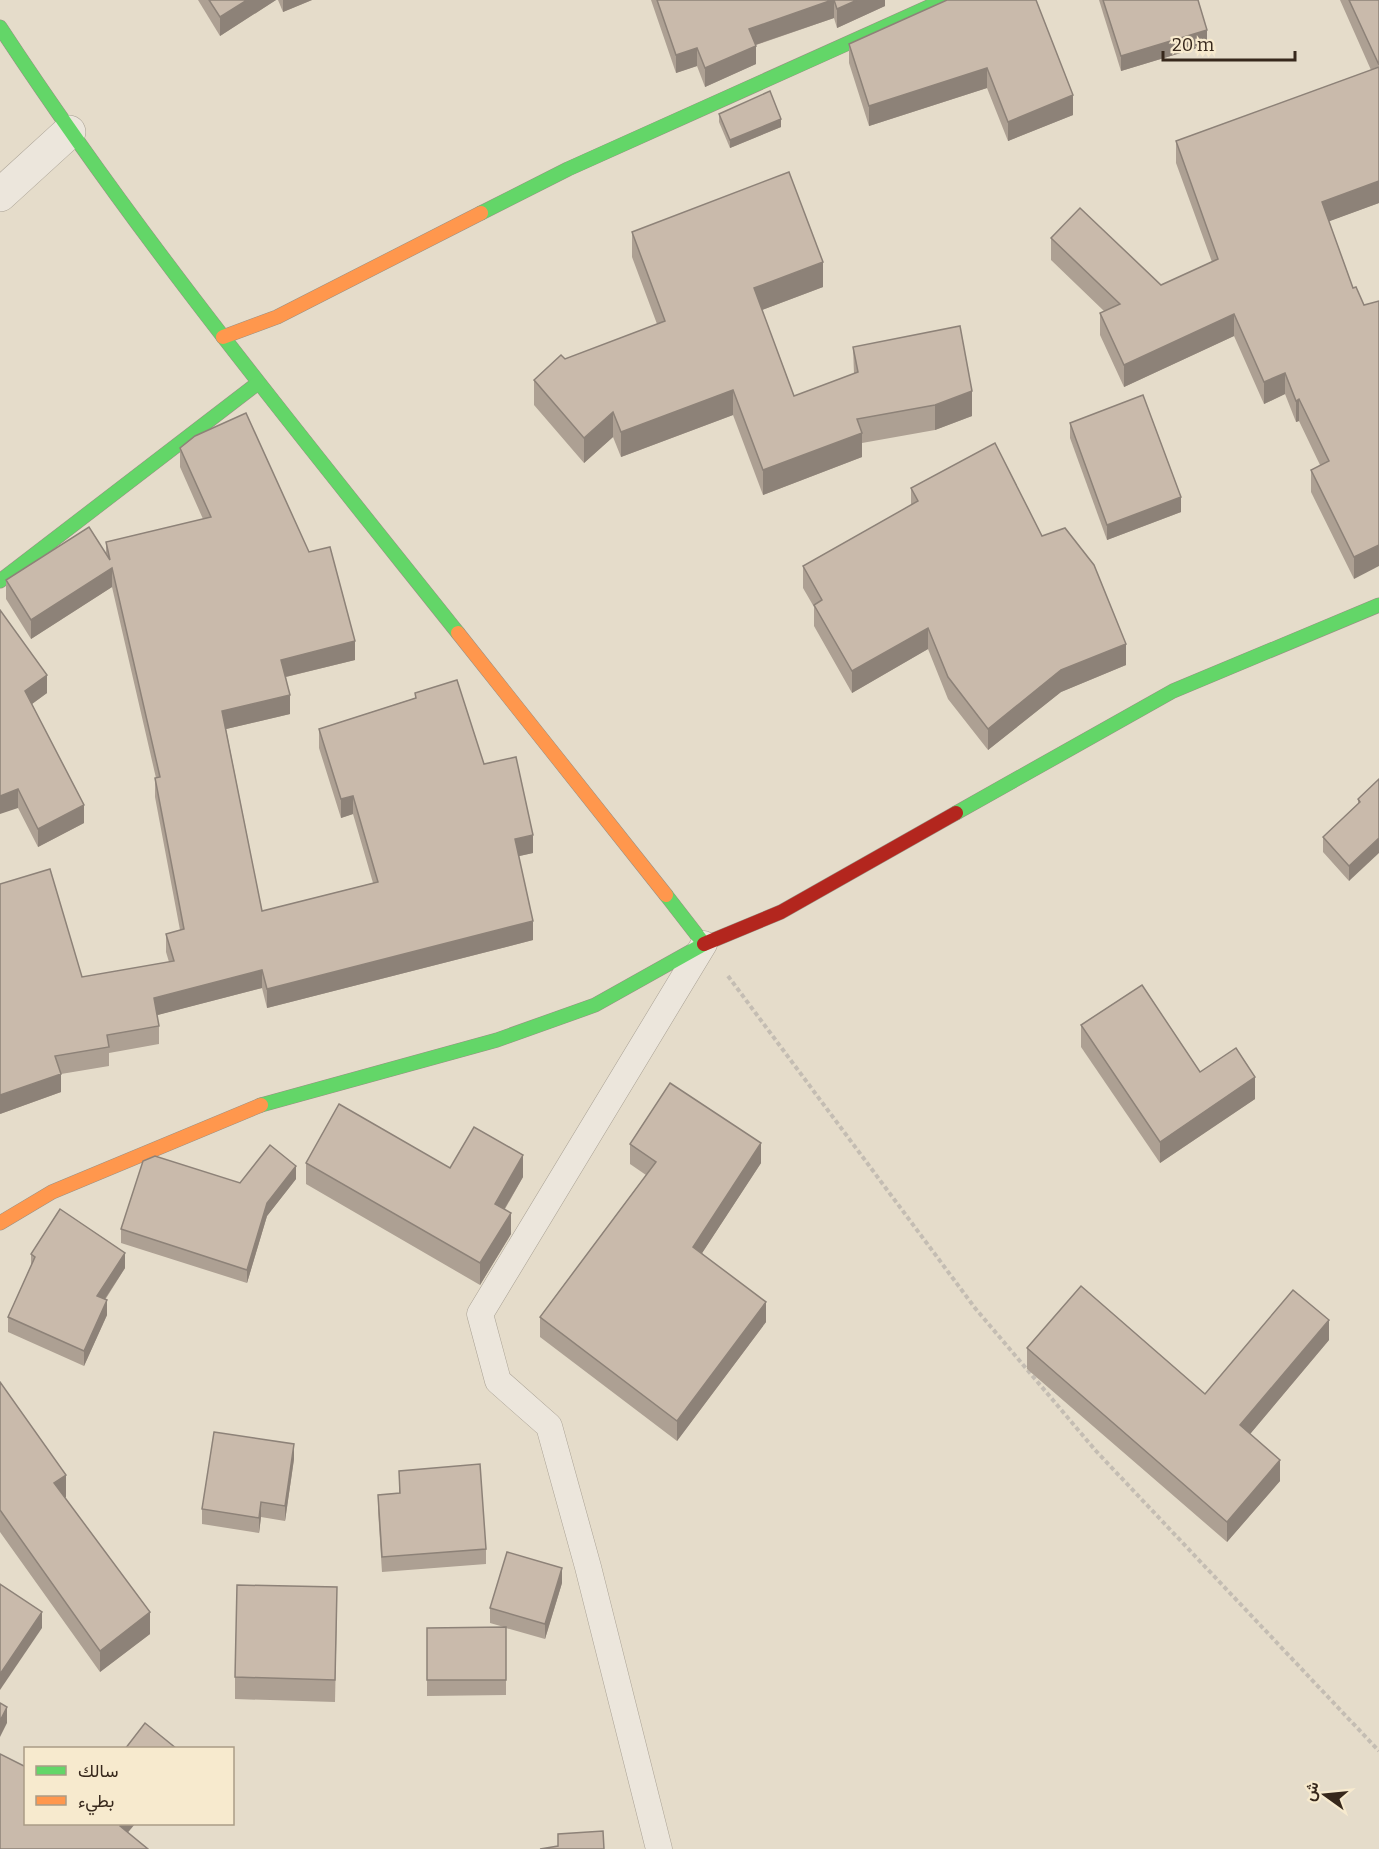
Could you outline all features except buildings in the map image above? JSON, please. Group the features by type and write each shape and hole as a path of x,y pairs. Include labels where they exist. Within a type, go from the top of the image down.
{"main road":[{"path":"223,338 277,317 568,169 944,0"},
{"path":"0,27 69,132 223,338 704,944"},
{"path":"0,581 258,383"},
{"path":"0,1223 52,1192 271,1101 497,1040 595,1005 704,944 781,912 1173,691 1379,605"}],"street":[{"path":"0,195 69,132"}],"lane":[{"path":"659,1849 588,1567 549,1426 498,1381 480,1314 704,944"}],"path":[{"path":"704,944 975,1308 1096,1451 1379,1751"}],"traffic: fast":[{"path":"481,213 568,169 944,0"},
{"path":"0,27 53,106 164,260 458,633"},
{"path":"0,581 258,383"},
{"path":"956,813 1173,691 1379,605"},
{"path":"261,1105 497,1040 595,1005 704,944 666,895"}],"traffic: slow":[{"path":"223,337 277,317 481,213"},
{"path":"458,633 666,895"},
{"path":"0,1223 52,1192 261,1105"}],"traffic: jam":[{"path":"704,944 781,912 956,813"}]}
